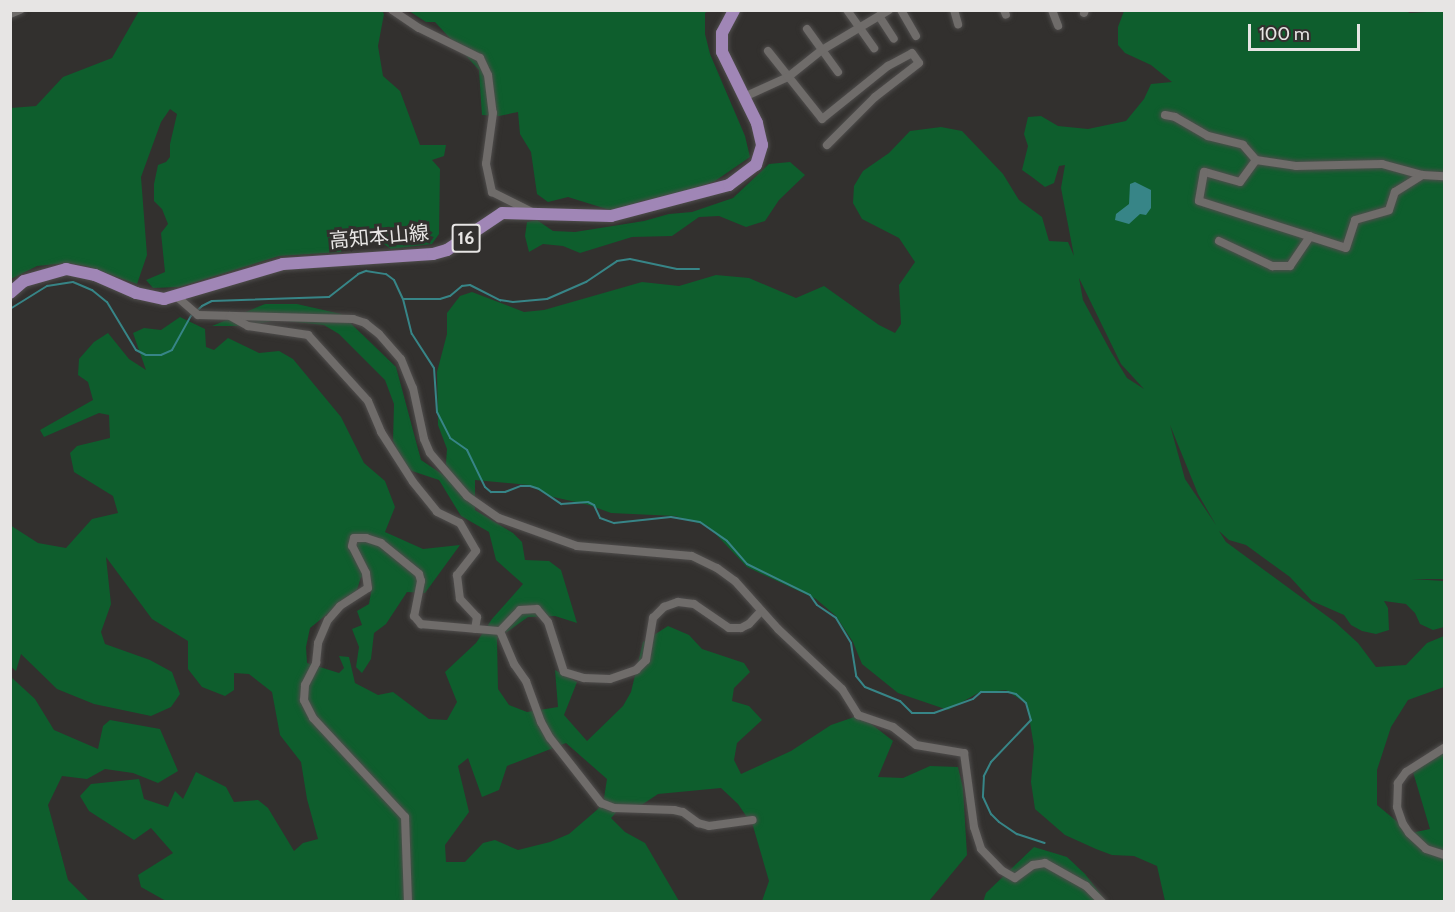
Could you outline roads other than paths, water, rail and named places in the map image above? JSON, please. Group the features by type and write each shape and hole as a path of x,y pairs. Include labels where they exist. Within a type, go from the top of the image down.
{"main road":[{"name":"高知本山線","path":"10,293 24,281 66,269 94,275 118,287 151,298 176,296 256,270 283,264 433,254 447,250 501,213 611,216 715,190 739,180 756,165 762,145 757,123 727,63 721,43 725,24 734,10"}],"street":[{"path":"10,15 20,10"},
{"path":"392,10 419,28 480,58 488,75 493,113 486,164 492,192 534,213"},
{"path":"847,10 874,48"},
{"path":"744,97 788,76 822,50 889,10"},
{"path":"901,10 916,36"},
{"path":"954,10 958,24"},
{"path":"1052,10 1058,26"},
{"path":"879,16 894,39"},
{"path":"807,29 838,72"},
{"path":"768,51 822,119 888,66 912,53 919,63 875,97 827,145"},
{"path":"1165,115 1175,117 1208,136 1243,145 1256,160 1296,166 1382,164 1422,175 1444,176"},
{"path":"1256,160 1240,182 1204,172 1199,201 1346,248 1356,220 1389,210 1395,192 1422,175"},
{"path":"1219,241 1272,266 1290,266 1310,236"},
{"path":"176,296 194,313 353,319 365,323 379,334 400,359 413,388 424,439 430,453 475,501 507,522 577,546 692,555 735,581 760,611 842,689 858,715 893,727 915,745 964,753 974,827 981,849 1001,870 1015,878 1032,865 1045,863 1086,886 1102,902"},
{"path":"229,315 248,326 309,336 368,401 381,432 413,482 438,512 460,523 476,551 457,575 460,599 477,617 475,629"},
{"path":"408,902 405,817 313,718 304,700 305,685 316,663 318,643 328,620 340,606 368,588 366,573 352,546 354,538 366,538 381,543 419,574 421,581 414,616 421,624 500,631"},
{"path":"500,631 520,610 537,609 548,622 564,672 584,678 610,679 636,670 646,660 653,618 664,607 678,602 694,604 729,628 741,628 749,624 760,611"},
{"path":"500,631 514,664 526,681 541,722 550,738 601,803 614,808 674,810 683,812 698,823 709,826 753,820"},
{"path":"1444,748 1406,772 1398,783 1397,807 1409,833 1426,849 1444,855"}],"water":[{"path":"1135,182 1151,190 1151,208 1146,215 1140,214 1129,224 1115,220 1116,214 1129,204 1130,184"}],"waterway":[{"path":"404,299 440,299 450,296 462,286 470,285 500,300 513,302 547,299 586,282 617,261 630,259 677,269 699,269"},
{"path":"10,309 47,286 73,282 92,290 107,302 136,350 146,355 161,355 172,350 191,316 212,301 329,297 358,274 366,271 386,274 394,280 403,299 412,334 434,368 437,412 450,438 467,450 485,487 491,492 505,492 521,486 530,486 539,489 561,504 588,502 594,505 600,518 614,523 671,517 700,522 727,541 747,564 810,595 817,605 836,618 851,643 856,676 865,687 900,701 912,713 934,713 973,699 981,692 1016,694 1026,703 1031,720 991,762 984,776 983,797 991,814 999,822 1017,834 1045,843"}]}
